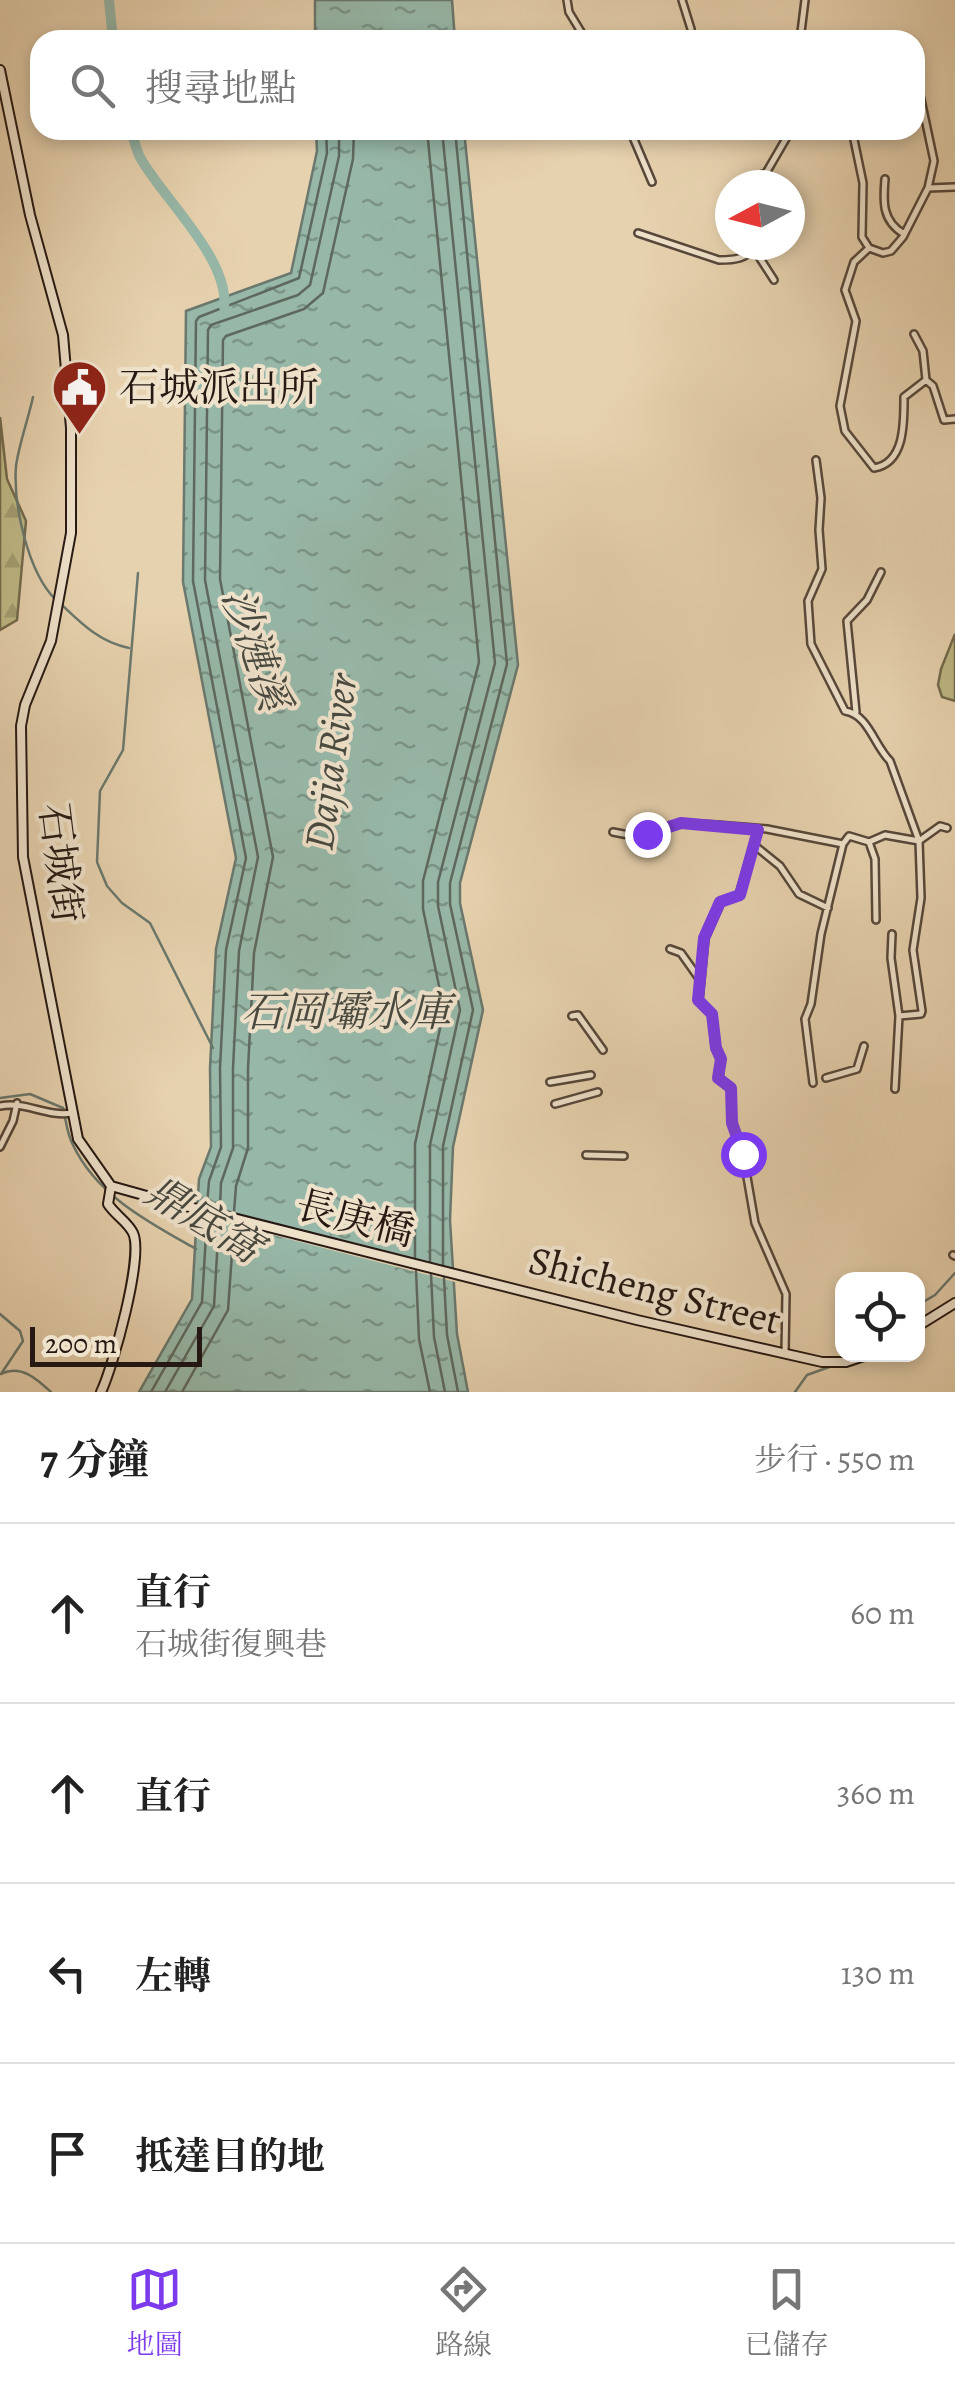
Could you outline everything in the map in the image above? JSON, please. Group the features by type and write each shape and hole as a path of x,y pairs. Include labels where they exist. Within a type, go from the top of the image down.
{"street":[{"path":"567,0 580,30"},
{"path":"682,0 690,28"},
{"path":"801,30 805,0"},
{"name":"石城街","path":"0,70 30,215 66,350 71,428 71,533 52,641 21,726 22,857 46,965 67,1114 78,1140 111,1186"},
{"path":"854,140 862,183 862,237 868,248 883,254 891,251 904,234 928,188 934,161 925,118"},
{"path":"634,140 652,182"},
{"path":"768,170 785,140"},
{"path":"885,180 884,208 891,224 904,234"},
{"path":"928,188 955,188"},
{"path":"638,233 715,259"},
{"path":"868,248 854,262 845,290 856,321 840,406 845,431 874,468 888,464 896,456 904,398 926,380"},
{"path":"762,260 774,280"},
{"path":"914,334 923,351 926,380 933,386 944,420 955,419"},
{"path":"816,460 822,568 808,601 811,644 846,711 863,718 880,752 890,761 919,841 921,898 913,950 922,1014 899,1016"},
{"path":"856,712 848,622 871,595 881,572"},
{"path":"613,832 639,836 681,823 792,833 843,844"},
{"path":"813,1083 805,1019 812,1004 843,844 849,836 869,842 884,835 919,841 940,826 947,828"},
{"path":"758,830 740,895 720,902 704,938 699,1002 711,1010 721,1059 718,1078 730,1084 732,1123 743,1154 755,1224 786,1294 785,1353"},
{"path":"869,842 875,859 876,920"},
{"path":"754,844 780,866 799,894 828,908"},
{"path":"892,934 891,958 899,1016 895,1089"},
{"path":"670,949 682,953 700,979"},
{"path":"572,1016 578,1015 585,1022 602,1050"},
{"path":"826,1078 856,1069 864,1046"},
{"path":"550,1082 591,1075"},
{"path":"555,1104 598,1092"},
{"path":"0,1106 17,1103 67,1114"},
{"path":"0,1147 17,1103"},
{"path":"586,1155 624,1156"},
{"path":"101,1392 114,1362 137,1254 132,1230 113,1212 107,1200 111,1186"},
{"name":"長庚橋","path":"111,1186 314,1240 484,1278"},
{"name":"Shicheng Street","path":"484,1278 637,1320 838,1362"},
{"path":"925,1322 955,1303"}],"green space":[{"path":"0,417 7,479 26,521 17,620 0,630"},
{"path":"955,634 955,701 942,697 938,685"}],"water":[{"path":"315,0 452,0 454,30 315,30"},
{"path":"316,140 465,140 518,665 460,883 460,903 483,1010 453,1147 450,1220 457,1334 468,1392 139,1392 192,1299 199,1179 211,1147 216,949 236,858 183,582 186,311 291,273"}],"pier":[{"path":"192,1203 458,1271 459,1283 192,1214"}],"waterway":[{"name":"沙漣溪","path":"109,0 112,30"},
{"name":"沙漣溪","path":"134,140 151,175 193,230 217,270 224,307"},
{"path":"33,397 16,466 17,500 30,556 56,600"},
{"path":"138,573 123,750 100,791 97,862 107,886 122,903 150,923 213,1048"},
{"path":"62,605 101,637 129,648"},
{"name":"鼎底窩","path":"0,1098 30,1094 63,1108 71,1141 96,1179 126,1206 196,1249"},
{"path":"925,1301 955,1273"},
{"path":"0,1314 20,1331 23,1341 1,1374"},
{"path":"795,1392 807,1375 832,1366"},
{"path":"1,1374 22,1372 51,1392"}],"place":[{"name":"石城派出所","path":"80,436"}],"route":[{"path":"647,834 681,823 758,830 740,895 720,902 704,938 698,1000 712,1014 716,1048 721,1055 718,1078 730,1084 732,1123 743,1154"}],"water label":[{"name":"Dajia River","path":"330,762"},
{"name":"石岡壩水庫","path":"346,1011"}]}
